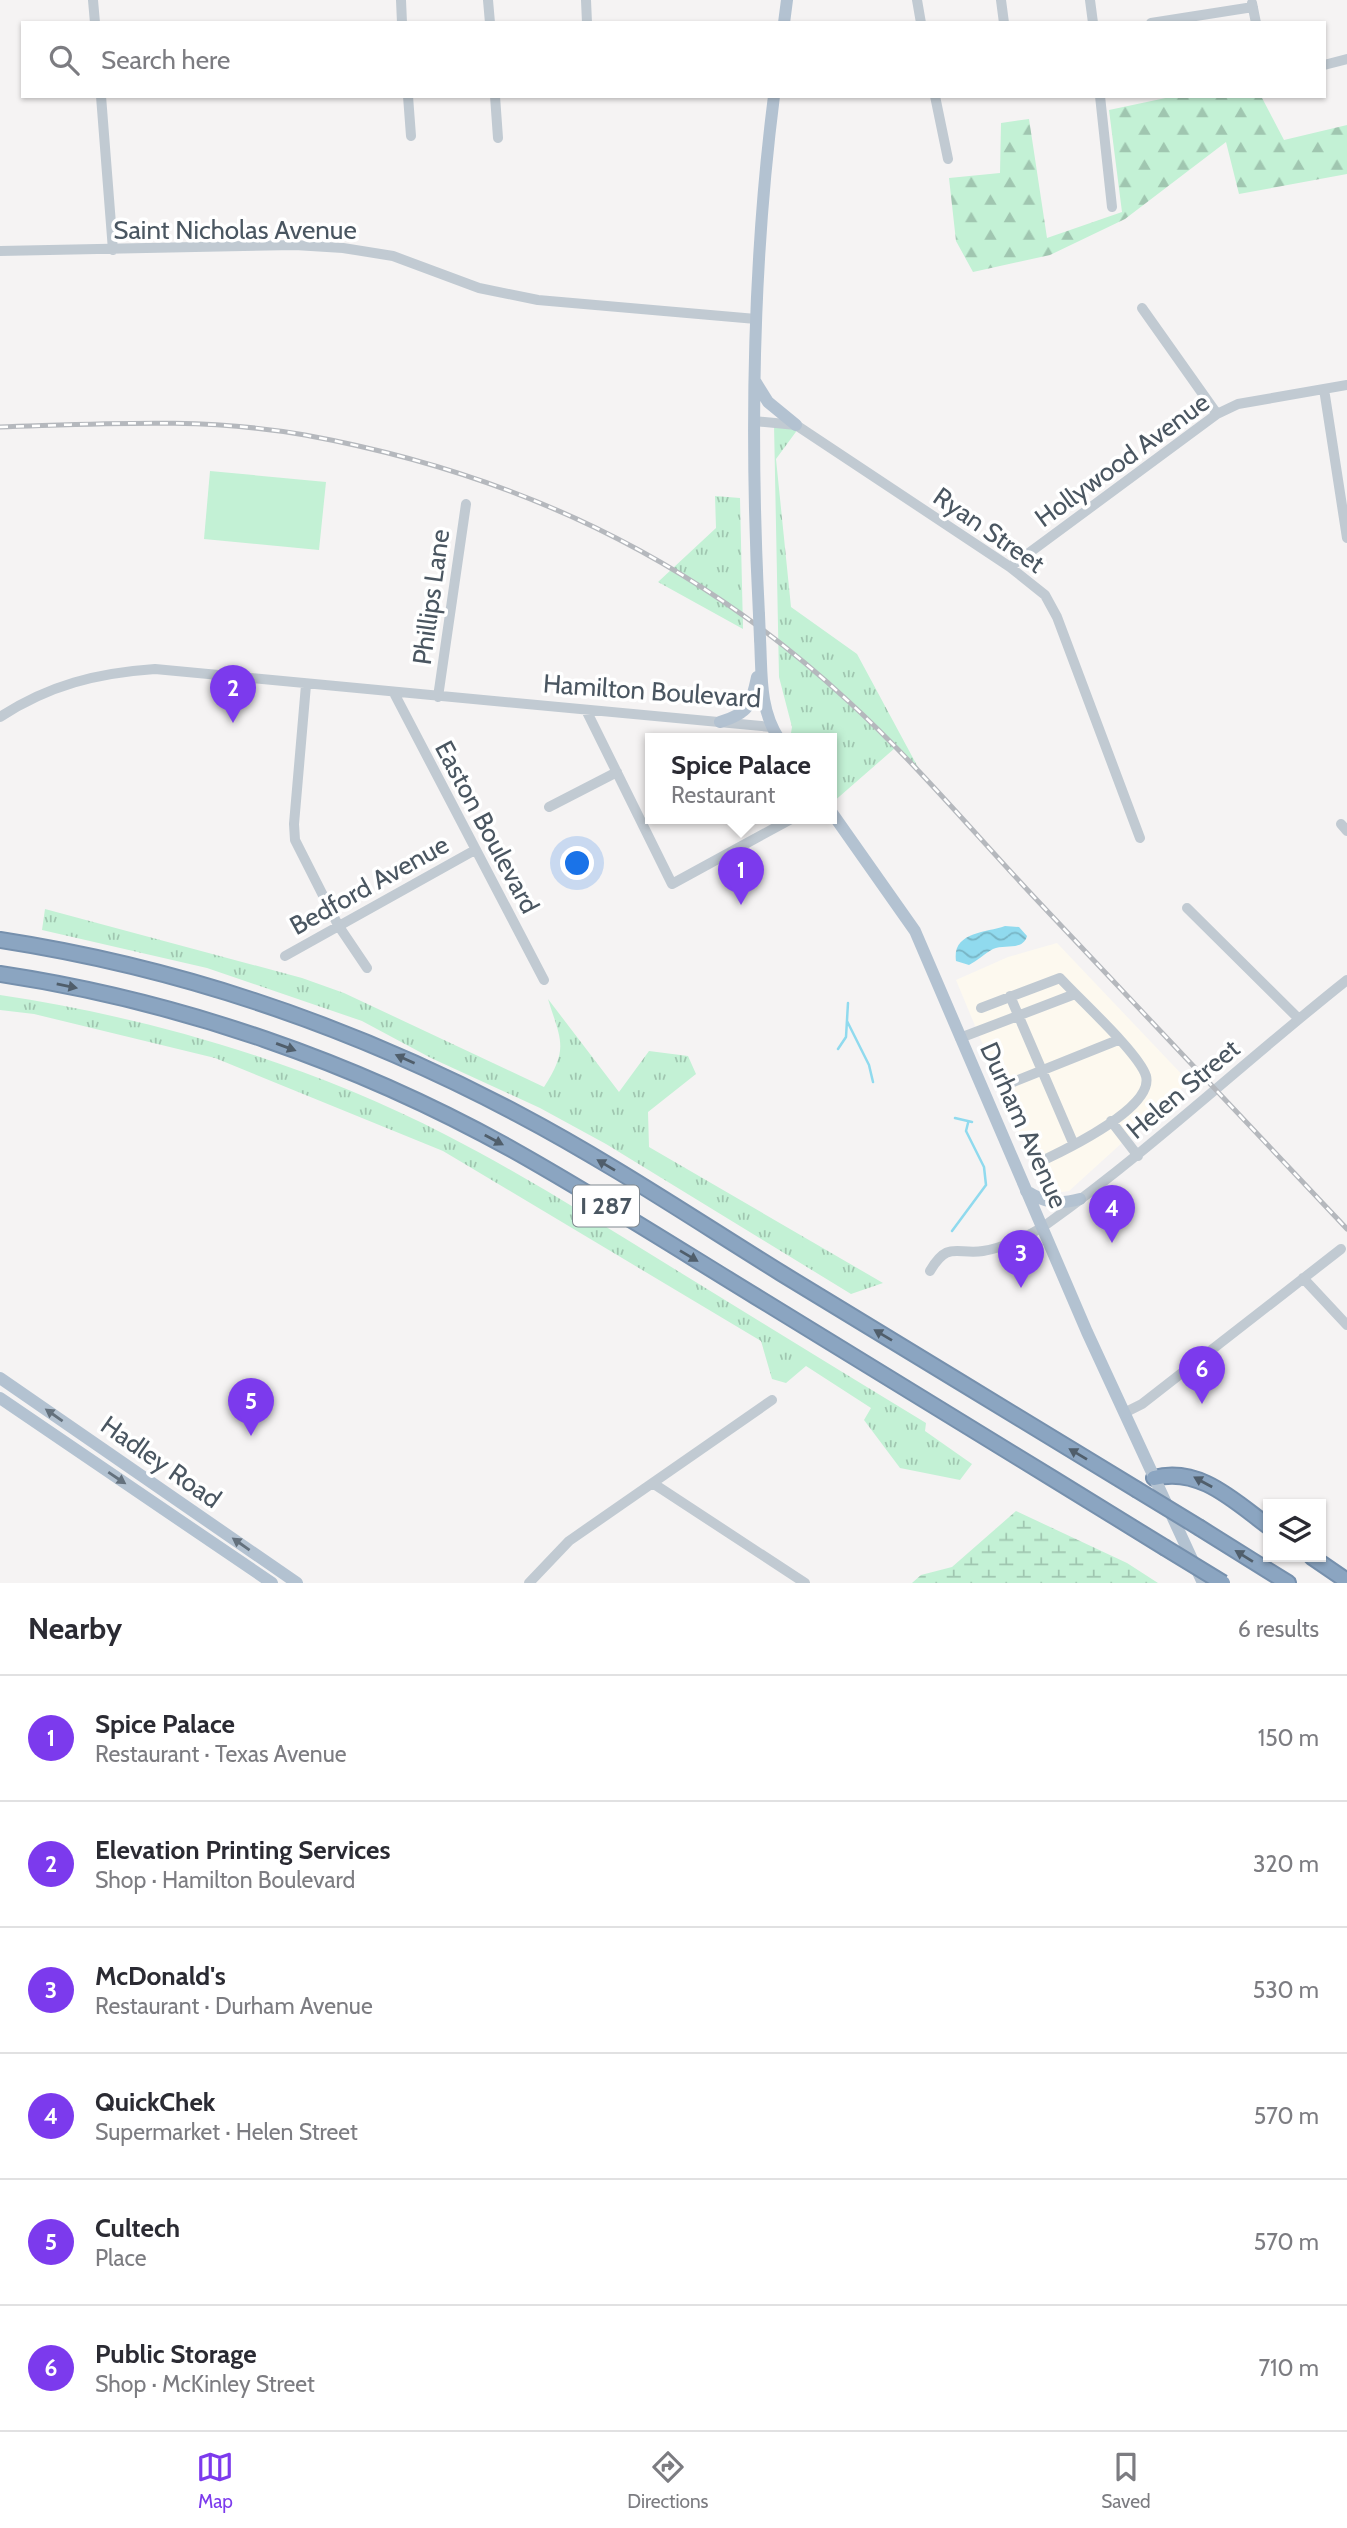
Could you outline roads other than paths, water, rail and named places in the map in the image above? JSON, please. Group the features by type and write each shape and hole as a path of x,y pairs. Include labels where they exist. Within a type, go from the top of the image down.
{"highway":[{"name":"I 287","path":"0,940 85,955 220,990 328,1027 455,1082 598,1160 1288,1583"},
{"name":"I 287","path":"0,974 120,998 235,1029 341,1068 428,1107 555,1174 1223,1583"},
{"path":"1154,1478 1169,1474 1195,1477 1263,1523"},
{"path":"1319,1562 1347,1581"}],"main road":[{"path":"784,21 787,0"},
{"name":"Hamilton Boulevard","path":"771,727 763,702 754,421 756,319 774,98"},
{"path":"755,382 768,402 796,425"},
{"path":"720,722 739,716 747,708 761,659"},
{"path":"771,727 775,733"},
{"name":"Durham Avenue","path":"837,820 915,931 1124,1413 1203,1583"},
{"path":"1026,1191 1048,1203 1063,1204 1080,1199"},
{"name":"Hadley Road","path":"0,1378 297,1583"},
{"name":"Hadley Road","path":"0,1398 272,1583"}],"street":[{"path":"93,0 95,21"},
{"path":"401,0 402,21"},
{"path":"488,0 490,21"},
{"path":"586,0 587,21"},
{"path":"917,0 921,21"},
{"path":"1001,0 1004,21"},
{"path":"1090,0 1093,21"},
{"path":"1162,21 1252,3 1256,21"},
{"path":"1326,64 1347,59"},
{"path":"101,98 113,250"},
{"path":"408,98 411,136"},
{"path":"495,98 498,138"},
{"path":"935,98 948,159"},
{"path":"1100,98 1112,207"},
{"name":"Saint Nicholas Avenue","path":"0,251 295,246 344,248 393,256 479,288 538,300 756,319"},
{"path":"1142,308 1217,414"},
{"name":"Hollywood Avenue","path":"1010,567 1217,414 1238,404 1347,385"},
{"path":"1324,389 1347,538"},
{"name":"Ryan Street","path":"754,421 796,425 1010,567 1045,595 1057,617 1140,838"},
{"name":"Phillips Lane","path":"438,696 466,503"},
{"name":"Hamilton Boulevard","path":"0,717 55,687 114,672 155,669 771,727"},
{"path":"306,685 294,824 295,840 338,925 367,968"},
{"name":"Easton Boulevard","path":"394,693 544,980"},
{"path":"586,710 673,884 782,824"},
{"path":"549,807 617,772"},
{"name":"Bedford Avenue","path":"285,956 475,849"},
{"path":"1187,908 1298,1018"},
{"path":"981,1008 1060,978 1137,1060 1146,1077 1141,1098 1074,1146 1046,1159"},
{"name":"Helen Street","path":"930,1271 937,1259 951,1251 985,1250 1044,1226 1138,1156 1298,1018 1347,980"},
{"path":"960,1038 1075,994"},
{"path":"1010,996 1074,1146"},
{"path":"1013,1082 1118,1040"},
{"path":"1111,1121 1138,1156"},
{"path":"1124,1413 1142,1404 1341,1249"},
{"path":"1303,1278 1347,1325"},
{"path":"529,1583 569,1541 772,1400"},
{"path":"654,1484 805,1583"}],"water":[{"path":"1005,926 1019,927 1027,936 1025,941 1018,945 993,949 969,965 956,961 956,951 964,939"}],"waterway":[{"path":"838,1049 846,1037 848,1003"},
{"path":"847,1021 869,1065 873,1082"},
{"path":"955,1118 972,1122"},
{"path":"952,1231 986,1185 984,1167 966,1131 968,1123"}],"railway":[{"path":"0,427 115,423 191,424 267,429 305,435 382,451 456,472 527,498 596,528 662,563 726,603 787,649 872,723 1347,1229"}],"place":[{"name":"Elevation Printing Services","path":"233,723"},
{"name":"Spice Palace","path":"741,905"},
{"name":"QuickChek","path":"1112,1243"},
{"name":"McDonald's","path":"1021,1288"},
{"name":"Public Storage","path":"1202,1404"},
{"name":"Cultech","path":"251,1436"}]}
